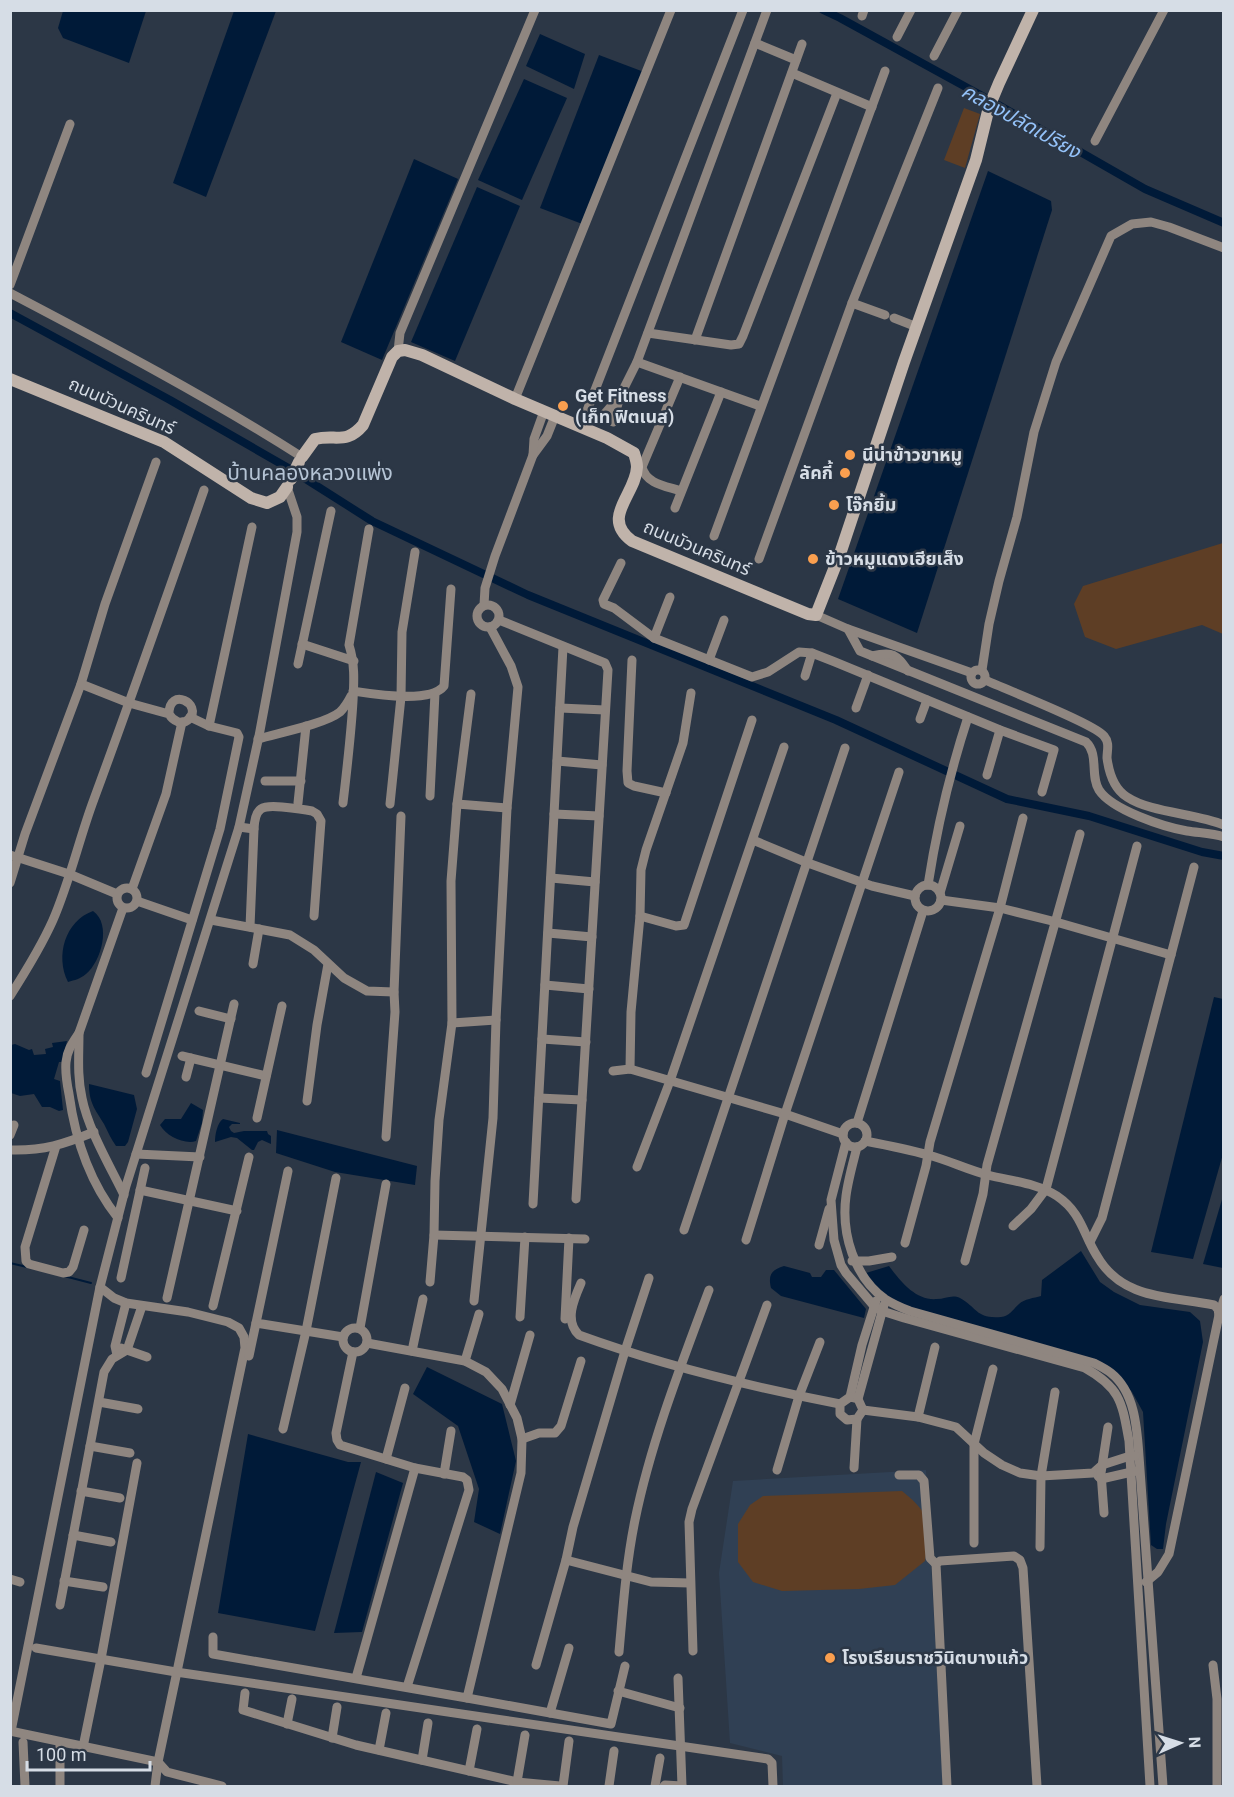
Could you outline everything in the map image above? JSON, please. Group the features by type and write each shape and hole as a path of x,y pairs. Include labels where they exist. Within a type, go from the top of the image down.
{"street":[{"path":"222,1786 166,1772 158,1762 11,1731 100,1287 136,1154 239,827 297,532 297,517 289,483 315,439 339,439 356,433 363,425 392,357 398,351 400,333 535,10"},
{"path":"515,399 671,10"},
{"path":"581,426 743,10"},
{"path":"610,430 620,396 637,362 767,10"},
{"path":"897,37 911,10"},
{"path":"933,56 958,10"},
{"path":"1033,10 989,107 979,151 844,543 816,615 848,629 979,675 1095,729 1104,736 1109,747 1107,756 1114,783 1118,790 1126,796 1136,802 1224,825"},
{"path":"1095,141 1164,10"},
{"path":"755,43 796,60"},
{"path":"696,340 802,44"},
{"path":"714,536 885,71"},
{"path":"792,74 872,107"},
{"path":"759,559 852,303 938,88"},
{"path":"648,333 731,345 739,344 837,93"},
{"path":"10,285 70,124"},
{"path":"979,675 989,624 1017,517 1034,432 1056,362 1111,236 1132,224 1151,222 1224,248"},
{"path":"10,293 161,372 239,417 301,460"},
{"path":"852,303 917,327"},
{"name":"ถนนบัวนครินทร์","path":"398,351 405,350 422,355 515,399 581,426 598,425 610,430 634,453 637,465 636,475 620,511 618,525 624,535 632,541 808,614 816,615"},
{"path":"637,362 760,406"},
{"path":"680,377 642,467 644,475 649,480 681,491"},
{"name":"ถนนบัวนครินทร์","path":"10,379 164,442 251,498 267,503 280,497 289,483"},
{"path":"675,508 721,392"},
{"path":"598,425 620,396"},
{"path":"484,605 492,605 499,612 499,620 493,626 483,626 479,622 478,611 484,605 485,588 495,556 533,455 534,439 549,414"},
{"path":"10,883 15,856 81,684 105,604 156,462"},
{"path":"10,996 32,962 53,921 86,821 204,490"},
{"path":"298,664 331,511"},
{"path":"209,726 252,527"},
{"path":"343,802 352,724 354,661 349,645 369,530"},
{"path":"390,804 400,697 402,632 415,552"},
{"path":"621,563 603,600 604,604 614,608 654,638 752,677 768,672 798,652 812,653 868,675 1054,750 1042,792"},
{"path":"353,691 400,697 435,693 441,690 444,686 452,589"},
{"path":"654,638 670,597"},
{"path":"499,620 607,666 576,1199"},
{"path":"710,660 724,620"},
{"path":"474,1301 493,1118 507,808 518,687 511,666 490,627"},
{"path":"848,629 860,651 872,656 886,652 898,657 908,671 1086,742 1093,754 1094,774 1099,790 1122,809 1176,829 1224,837"},
{"path":"302,644 354,661"},
{"path":"533,1204 563,647"},
{"path":"805,676 812,653"},
{"path":"632,660 628,783 666,793"},
{"path":"856,708 868,675"},
{"path":"81,684 129,703 169,714"},
{"path":"258,739 306,726 338,713 347,704 353,691"},
{"path":"430,796 435,693"},
{"path":"630,1069 631,1012 640,916 641,870 645,850 683,743 691,693"},
{"path":"430,1282 440,1120 452,1023 451,881 457,804 471,694"},
{"path":"132,889 166,794 186,719 192,708 189,702 183,699 172,703 169,708 172,719 178,722 186,719 237,734 239,737 220,829 146,1073"},
{"path":"920,719 927,700"},
{"path":"560,708 606,710"},
{"path":"928,885 947,785 968,717"},
{"path":"640,916 676,926 684,925 752,720"},
{"path":"298,803 306,726"},
{"path":"987,775 1000,730"},
{"path":"637,1167 670,1081 784,747"},
{"path":"684,1230 845,748"},
{"path":"557,761 602,765"},
{"path":"746,1240 785,1114 898,772"},
{"path":"265,781 301,781"},
{"path":"457,804 507,808"},
{"path":"253,964 255,817 258,812 268,806 312,811 321,821 314,916"},
{"path":"554,814 599,816"},
{"path":"386,1137 395,1012 400,816"},
{"path":"906,1243 930,1142 1000,908 1023,818"},
{"path":"960,826 940,896 940,903 933,910 923,911 916,905 915,896 919,888 928,885 935,887 940,896 1056,922 1171,955"},
{"path":"239,827 254,829"},
{"path":"965,1261 983,1194 990,1154 1080,834"},
{"path":"753,840 862,883 915,896"},
{"path":"1013,1226 1031,1209 1046,1189 1137,846"},
{"path":"15,856 69,874 117,894"},
{"path":"1090,1242 1102,1218 1194,867"},
{"path":"550,878 595,882"},
{"path":"125,888 132,889 137,894 137,901 130,909 123,908 118,904 117,894 125,888"},
{"path":"137,901 192,920"},
{"path":"123,908 80,1033 78,1071 82,1100 94,1132 124,1195"},
{"path":"857,1123 923,911"},
{"path":"211,920 290,935 314,950 344,978 367,991 394,992"},
{"path":"548,933 592,937"},
{"path":"307,1101 328,964"},
{"path":"545,985 589,989"},
{"path":"167,1298 234,1004"},
{"path":"257,1118 282,1006"},
{"path":"199,1011 231,1019"},
{"path":"452,1023 496,1020"},
{"path":"80,1033 70,1047 66,1062 66,1080 73,1123 94,1180 105,1202 118,1218"},
{"path":"542,1039 586,1042"},
{"path":"186,1077 186,1057 266,1076"},
{"path":"613,1071 630,1069 785,1114 844,1138 852,1146 857,1147"},
{"path":"539,1098 582,1100"},
{"path":"819,1245 844,1138 849,1124 857,1123 867,1133 865,1141 857,1147 846,1198 846,1235 860,1273 883,1297 910,1311 1011,1343"},
{"path":"10,1135 14,1125"},
{"path":"10,1150 56,1146 94,1132"},
{"path":"865,1141 928,1155 986,1175 1046,1189 1061,1198 1080,1218 1096,1256 1109,1274 1126,1287 1143,1293 1214,1305 1219,1315"},
{"path":"56,1146 25,1247 26,1261 29,1264 63,1273 69,1272 84,1230"},
{"path":"136,1154 200,1157"},
{"path":"213,1306 249,1158"},
{"path":"121,1278 145,1168"},
{"path":"235,1414 288,1171"},
{"path":"284,1429 336,1178"},
{"path":"360,1328 386,1184"},
{"path":"140,1190 237,1211"},
{"path":"831,1200 834,1240 841,1265 846,1274 878,1308 904,1318 1094,1363 1112,1374 1133,1406 1138,1594 1150,1786"},
{"path":"434,1235 585,1239"},
{"path":"834,1240 846,1235"},
{"path":"520,1317 525,1237"},
{"path":"565,1319 569,1238"},
{"path":"841,1265 855,1260 869,1261 892,1257"},
{"path":"536,1665 573,1527 649,1278"},
{"path":"581,1283 571,1304 572,1323 579,1335 680,1367 799,1396 840,1404 854,1398"},
{"path":"100,1287 114,1298 126,1303 188,1312 228,1323 239,1328 244,1337 245,1348 176,1672 158,1762 156,1786"},
{"path":"619,1652 625,1576 634,1521 646,1474 680,1367 709,1290"},
{"path":"854,1398 883,1297"},
{"path":"412,1351 423,1299"},
{"path":"1138,1594 1147,1580 1158,1572 1169,1554 1224,1299"},
{"path":"60,1605 106,1367 116,1350 126,1303"},
{"path":"693,1651 689,1522 767,1305"},
{"path":"127,1350 142,1306"},
{"path":"465,1362 479,1314"},
{"path":"256,1323 342,1337"},
{"path":"352,1327 360,1328 365,1333 366,1346 360,1351 347,1350 342,1337 346,1330 352,1327"},
{"path":"510,1405 530,1335"},
{"path":"367,1342 465,1362 486,1372 502,1389 517,1418 522,1439 520,1473 467,1698"},
{"path":"777,1470 799,1396 820,1342"},
{"path":"918,1417 935,1347"},
{"path":"116,1350 127,1350 147,1357"},
{"path":"353,1352 336,1433 340,1445 415,1468 463,1477 467,1480 469,1490 407,1687"},
{"path":"522,1439 539,1433 555,1433 561,1426 581,1361"},
{"path":"974,1543 974,1444 993,1369"},
{"path":"386,1459 405,1388"},
{"path":"1040,1547 1041,1476 1055,1392"},
{"path":"854,1398 863,1410 918,1417 956,1427 1002,1465 1020,1473 1041,1476 1097,1476 1135,1471"},
{"path":"99,1402 138,1409"},
{"path":"840,1404 840,1414 847,1420 856,1419"},
{"path":"854,1468 856,1419 863,1410"},
{"path":"1104,1513 1097,1476 1102,1465 1108,1426"},
{"path":"444,1474 451,1431"},
{"path":"90,1446 129,1453"},
{"path":"1102,1465 1135,1456"},
{"path":"82,1747 101,1659 137,1463"},
{"path":"356,1678 415,1468"},
{"path":"1135,1471 1147,1580 1163,1786"},
{"path":"899,1475 919,1475 924,1480 930,1558 936,1564 946,1786"},
{"path":"81,1491 120,1498"},
{"path":"73,1535 111,1542"},
{"path":"936,1564 940,1561 1014,1556 1020,1560 1023,1568 1037,1786"},
{"path":"566,1560 651,1582 690,1583"},
{"path":"64,1581 103,1587"},
{"path":"213,1637 213,1654 611,1724 625,1666"},
{"path":"36,1648 176,1672 768,1759 772,1763 773,1786"},
{"path":"550,1713 569,1648"},
{"path":"1213,1665 1217,1699 1217,1786"},
{"path":"664,1786 682,1786 678,1678"},
{"path":"618,1691 680,1708"},
{"path":"245,1693 243,1710 332,1738 517,1782 562,1786 569,1742"},
{"path":"287,1724 292,1699"},
{"path":"332,1738 337,1707"},
{"path":"379,1750 386,1713"},
{"path":"422,1760 428,1723"},
{"path":"469,1772 477,1729"},
{"path":"517,1782 525,1735"},
{"path":"23,1742 25,1786"},
{"path":"60,1742 60,1786"},
{"path":"609,1786 614,1751"},
{"path":"655,1786 660,1758"}],"shaded area":[{"path":"63,11 146,11 129,63 63,38 58,28"},
{"path":"234,11 276,11 206,197 173,183"},
{"path":"540,34 585,54 574,89 526,66"},
{"path":"599,55 644,72 585,225 540,208"},
{"path":"524,79 567,98 522,200 478,180"},
{"path":"964,108 980,114 965,168 944,160"},
{"path":"414,159 458,179 382,360 341,342"},
{"path":"988,171 1051,201 1052,210 917,633 838,599"},
{"path":"477,187 520,206 455,361 411,342"},
{"path":"1223,543 1223,634 1202,625 1116,649 1085,637 1074,604 1083,586"},
{"path":"93,911 99,917 102,925 100,952 86,974 68,982 62,961 65,940 75,923"},
{"path":"1214,997 1223,999 1223,1154 1193,1259 1151,1252"},
{"path":"67,1041 62,1062 59,1062 54,1079 60,1081 63,1110 42,1107 34,1094 20,1096 11,1093 11,1045 32,1049 34,1055 46,1054 45,1049 53,1047 52,1043"},
{"path":"89,1084 134,1095 137,1109 125,1146 116,1146 113,1141 93,1106"},
{"path":"191,1103 203,1110 202,1123 196,1141 181,1141 171,1136 160,1125 165,1119 181,1119"},
{"path":"223,1119 240,1123 229,1127 234,1133 267,1131 271,1136 271,1144 262,1140 252,1150 237,1138 231,1137 215,1142 218,1126"},
{"path":"277,1130 417,1166 415,1185 335,1172 276,1153"},
{"path":"1223,1196 1223,1268 1203,1264"},
{"path":"1081,1251 1100,1282 1114,1292 1140,1305 1190,1312 1200,1321 1203,1342 1163,1549 1157,1549 1151,1545 1143,1412 1132,1392 1117,1374 907,1309 873,1287 866,1273 889,1266 904,1284 922,1297 937,1299 957,1297 982,1315 1001,1317 1009,1314 1024,1301 1041,1296 1042,1280"},
{"path":"784,1266 810,1273 812,1277 821,1277 826,1270 834,1270 866,1309 864,1318 781,1296 771,1288 770,1280 773,1271"},
{"path":"427,1367 502,1404 516,1461 500,1534 474,1522 479,1489 458,1426 413,1394"},
{"path":"248,1434 348,1462 361,1462 315,1631 218,1613"},
{"name":"โรงเรียนราชวินิตบางแก้ว","path":"926,1470 943,1786 783,1786 782,1756 730,1743 719,1573 733,1481"},
{"path":"376,1472 403,1483 362,1632 334,1633"},
{"path":"902,1491 924,1514 928,1538 925,1561 895,1585 859,1589 782,1591 753,1582 738,1562 738,1524 750,1505 763,1496"}],"waterway":[{"name":"คลองปลัดเปรียง","path":"823,10 995,103 1145,189 1224,223"},
{"path":"10,313 170,400 290,469 372,521 528,595 836,720 1007,799 1089,816 1202,852 1224,856"},
{"path":"10,1263 27,1267"},
{"path":"64,1276 91,1283"}],"place":[{"name":"Get Fitness (เก็ท ฟิตเนส)","path":"563,406"},
{"name":"นีน่าข้าวขาหมู","path":"850,455"},
{"name":"ลัคกี้","path":"845,473"},
{"name":"โจ๊กยิ้ม","path":"834,505"},
{"name":"ข้าวหมูแดงเฮียเส็ง","path":"813,559"},
{"name":"โรงเรียนราชวินิตบางแก้ว","path":"830,1658"}],"district":[{"name":"บ้านคลองหลวงแพ่ง","path":"310,473"}]}
